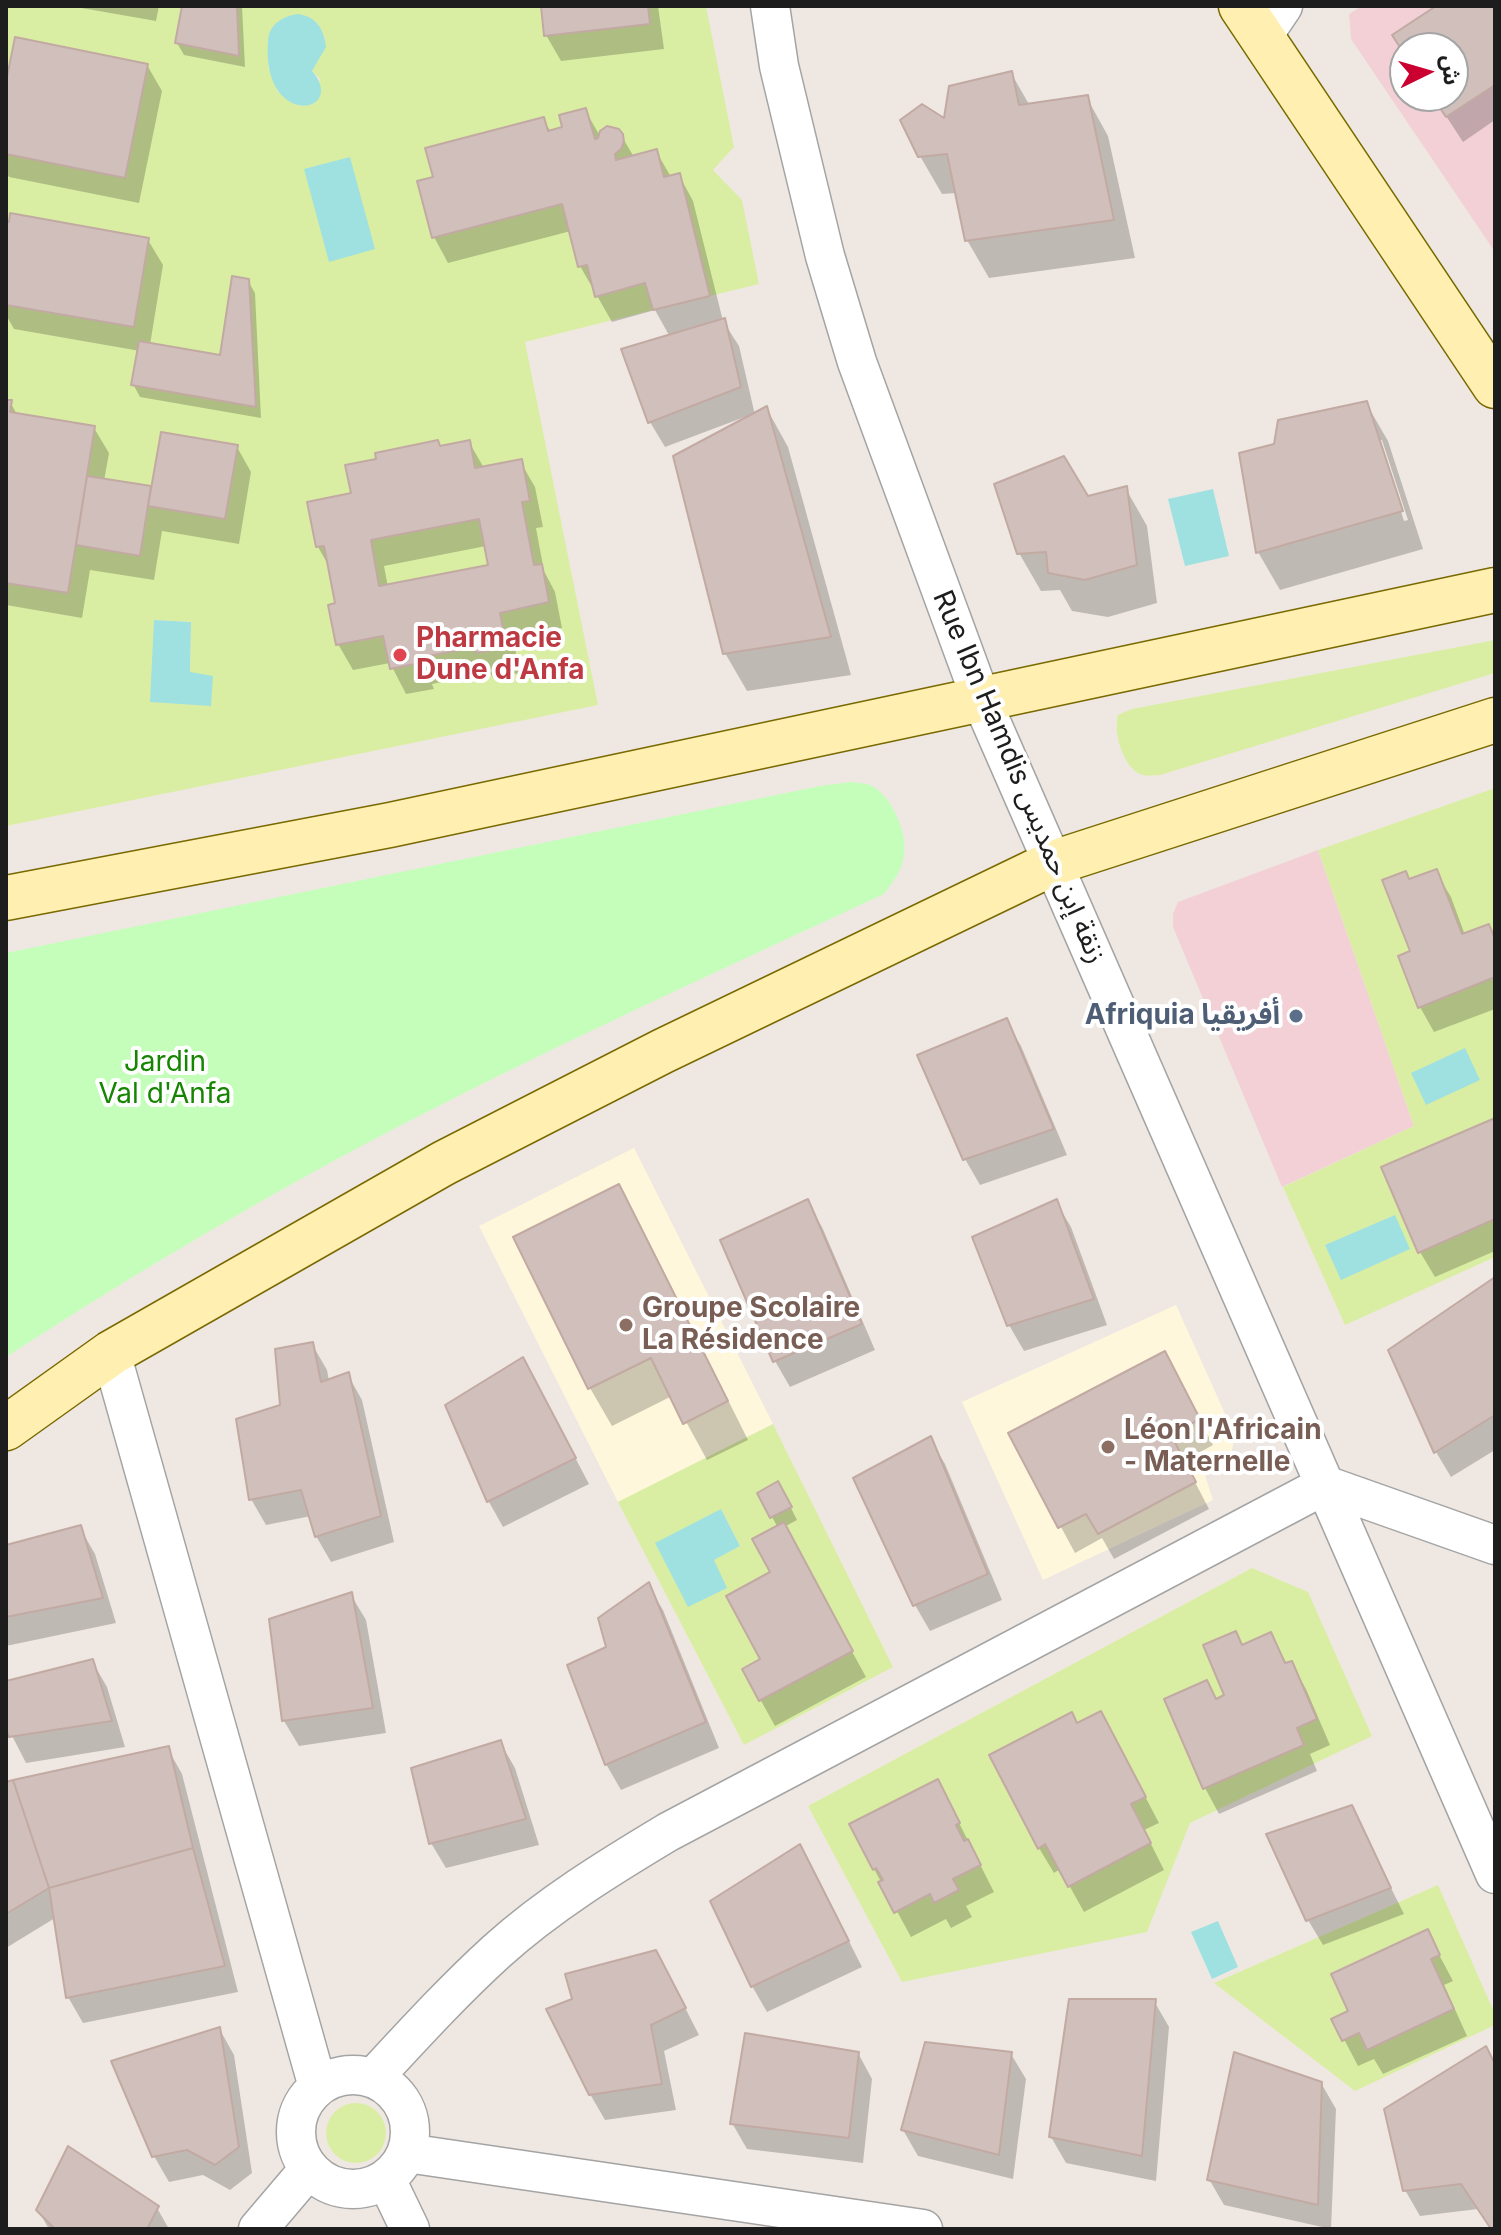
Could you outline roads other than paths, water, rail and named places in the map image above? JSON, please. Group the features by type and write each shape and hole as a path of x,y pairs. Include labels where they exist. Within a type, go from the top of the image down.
{"main road":[{"path":"1262,16 1495,386"},
{"path":"6,898 390,825 1495,590"},
{"path":"6,1428 111,1353 444,1163 663,1051 1053,863 1495,720"}],"street":[{"name":"Rue Ibn Hamdis زنقة إبن حمديس","path":"770,6 779,66 825,256 857,362 981,699 1495,1874"},
{"path":"111,1353 318,2087"},
{"path":"373,2078 499,1949 570,1894 622,1859 1325,1485 1495,1545"},
{"path":"410,2229 396,2166 409,2126 401,2101 389,2087 373,2078 344,2076 318,2087 305,2100 297,2117 296,2135 300,2153 309,2169 329,2184 354,2190 371,2187 396,2166 923,2229"},
{"path":"258,2229 309,2169"}],"water":[{"path":"298,14 318,25 326,47 312,71 320,86 320,97 312,104 301,106 289,101 277,89 269,70 268,41 271,30 278,22"},
{"path":"350,157 375,249 329,262 304,169"},
{"path":"1213,489 1229,556 1185,566 1168,499"},
{"path":"154,620 191,622 190,672 213,676 211,706 150,702"},
{"path":"1465,1048 1480,1080 1426,1105 1411,1073"},
{"path":"1395,1215 1410,1249 1341,1280 1325,1245"},
{"path":"721,1509 740,1546 714,1560 727,1588 688,1607 655,1543"},
{"path":"1218,1921 1238,1967 1212,1979 1191,1932"}],"place":[{"name":"Pharmacie Dune d'Anfa","path":"400,655"},
{"name":"Afriquia أفريقيا","path":"1296,1016"},
{"name":"Groupe Scolaire La Résidence","path":"626,1325"},
{"name":"Léon l'Africain - Maternelle","path":"1108,1447"}],"park label":[{"name":"Jardin Val d'Anfa","path":"165,1079"}]}
